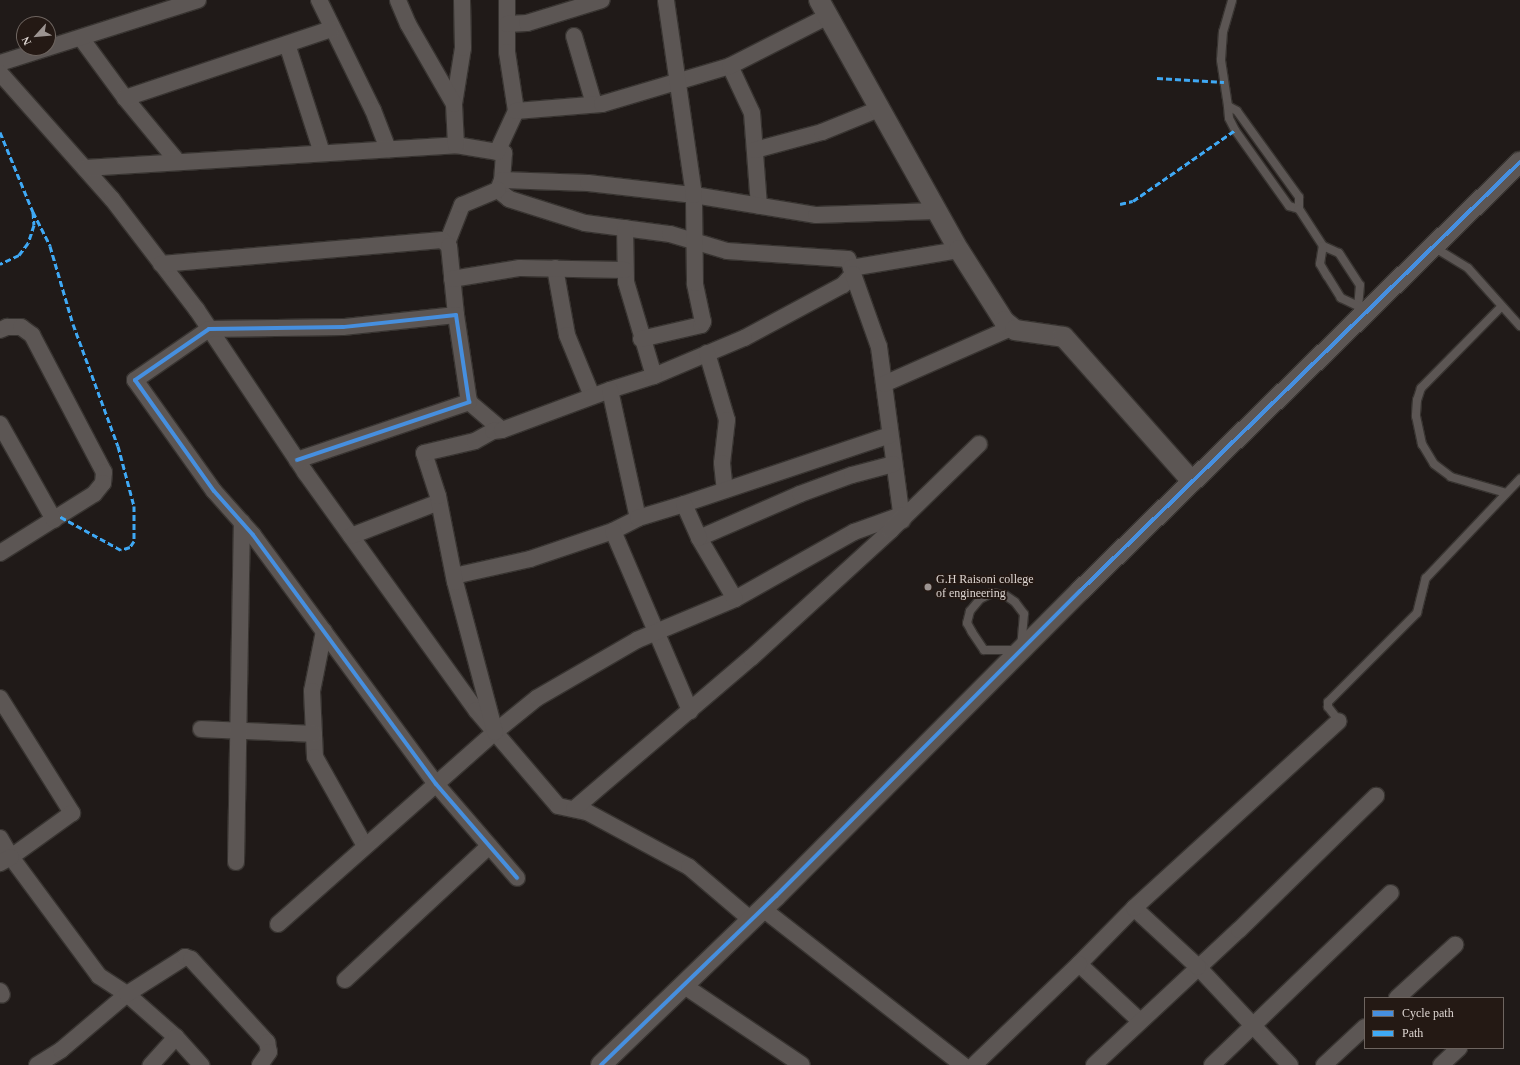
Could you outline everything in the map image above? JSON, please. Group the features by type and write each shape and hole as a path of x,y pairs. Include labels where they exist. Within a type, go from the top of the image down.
{"street":[{"path":"0,63 198,0"},
{"path":"319,0 331,29 373,110 388,149"},
{"path":"398,0 408,24 454,104"},
{"path":"456,145 454,104 462,48 462,0"},
{"path":"497,152 516,111 507,52 507,0"},
{"path":"507,24 527,23 602,0"},
{"path":"641,339 702,324 695,283 694,195 666,0"},
{"path":"516,111 594,104 632,96 677,80 730,66 823,8 936,211 1004,321 1011,328"},
{"path":"125,98 331,29"},
{"path":"574,36 594,104"},
{"path":"81,38 125,98 178,162"},
{"path":"287,44 322,153"},
{"path":"730,66 751,108 760,206"},
{"path":"0,73 85,168 161,264 209,329 297,460 351,536 494,732 558,806 587,812 689,867 757,914 963,1065"},
{"path":"755,150 822,132 879,109"},
{"path":"85,168 456,145 504,153 500,185"},
{"path":"601,1065 757,914 1192,481 1361,309 1432,246 1520,162"},
{"path":"502,430 469,402 447,243 462,205 500,185 588,183 694,195 760,206 838,216 936,211"},
{"path":"500,185 517,202 585,222 670,234 727,251 848,259 879,347 901,518"},
{"path":"625,228 625,270 629,296 641,339 654,376"},
{"path":"161,264 442,240 447,243"},
{"path":"494,732 454,576 439,502 424,453 475,441 493,431 502,430 592,396 654,376 707,354 744,338 843,285 852,271 959,250"},
{"path":"452,279 507,268 625,270"},
{"path":"555,268 571,348 592,396"},
{"path":"456,315 343,326 209,329 134,380 214,491 242,522 436,784 517,878"},
{"path":"0,330 14,326 21,327 32,335 104,472 103,483 94,494 0,553"},
{"path":"884,384 1011,328 1064,337 1192,481"},
{"path":"707,354 727,420 722,463 725,490"},
{"path":"610,390 638,518"},
{"path":"297,460 469,402"},
{"path":"0,424 54,520"},
{"path":"454,576 546,555 613,531 638,518 684,504 890,434"},
{"path":"574,810 690,711 901,518 979,444"},
{"path":"700,538 800,494 852,475 894,464"},
{"path":"351,536 439,502"},
{"path":"684,504 700,538 735,599"},
{"path":"278,924 494,732 537,698 656,630 735,599 854,532 901,518"},
{"path":"236,862 242,522"},
{"path":"613,531 690,711"},
{"path":"324,631 312,691 315,757 365,846"},
{"path":"0,698 72,813 6,860"},
{"path":"974,1065 1079,964 1134,908 1339,721"},
{"path":"201,729 314,734"},
{"path":"1103,1062 1140,1021 1239,930 1376,796"},
{"path":"0,838 6,860 91,967 107,983 127,994 176,1037 201,1065"},
{"path":"345,980 490,846"},
{"path":"1212,1065 1391,894"},
{"path":"1134,908 1198,967 1290,1065"},
{"path":"1398,997 1455,945"},
{"path":"37,1065 61,1050 127,994 180,958 191,959 267,1042 269,1052 260,1065"},
{"path":"1079,964 1140,1021"},
{"path":"683,985 800,1065"},
{"path":"1324,1065 1364,1028"},
{"path":"151,1065 176,1037"},
{"path":"1441,1065 1458,1049"}],"lane":[{"path":"1232,0 1223,32 1221,60 1229,118 1234,130 1289,206 1299,209"},
{"path":"1228,106 1237,111 1299,197 1299,209 1323,246 1339,253 1360,285 1361,309"},
{"path":"1323,246 1320,264 1327,276 1341,298 1361,309"},
{"path":"1432,246 1468,268 1501,307 1520,326"},
{"path":"1501,307 1421,388 1417,400 1416,416 1422,444 1434,464 1450,477 1506,493"},
{"path":"1339,721 1328,707 1328,702 1417,614 1426,578 1520,479"},
{"path":"992,593 1005,595 1015,602 1024,614 1021,650 984,650 967,623 970,611 980,599 992,593"}],"marked path":[{"path":"1157,78 1224,82"},
{"path":"1120,204 1133,201 1235,130"},
{"path":"0,132 33,212 34,225 28,243 19,255 0,264"},
{"path":"33,212 50,246 73,324 118,446 134,506 134,541 130,547 121,550 59,516"}],"cycle path":[{"path":"601,1065 776,896 1080,591 1520,162"},
{"path":"297,460 469,402 456,315 343,327 209,329 135,380 214,491 253,535 436,784 517,878"}],"place":[{"name":"G.H Raisoni college of engineering","path":"928,587"}]}
